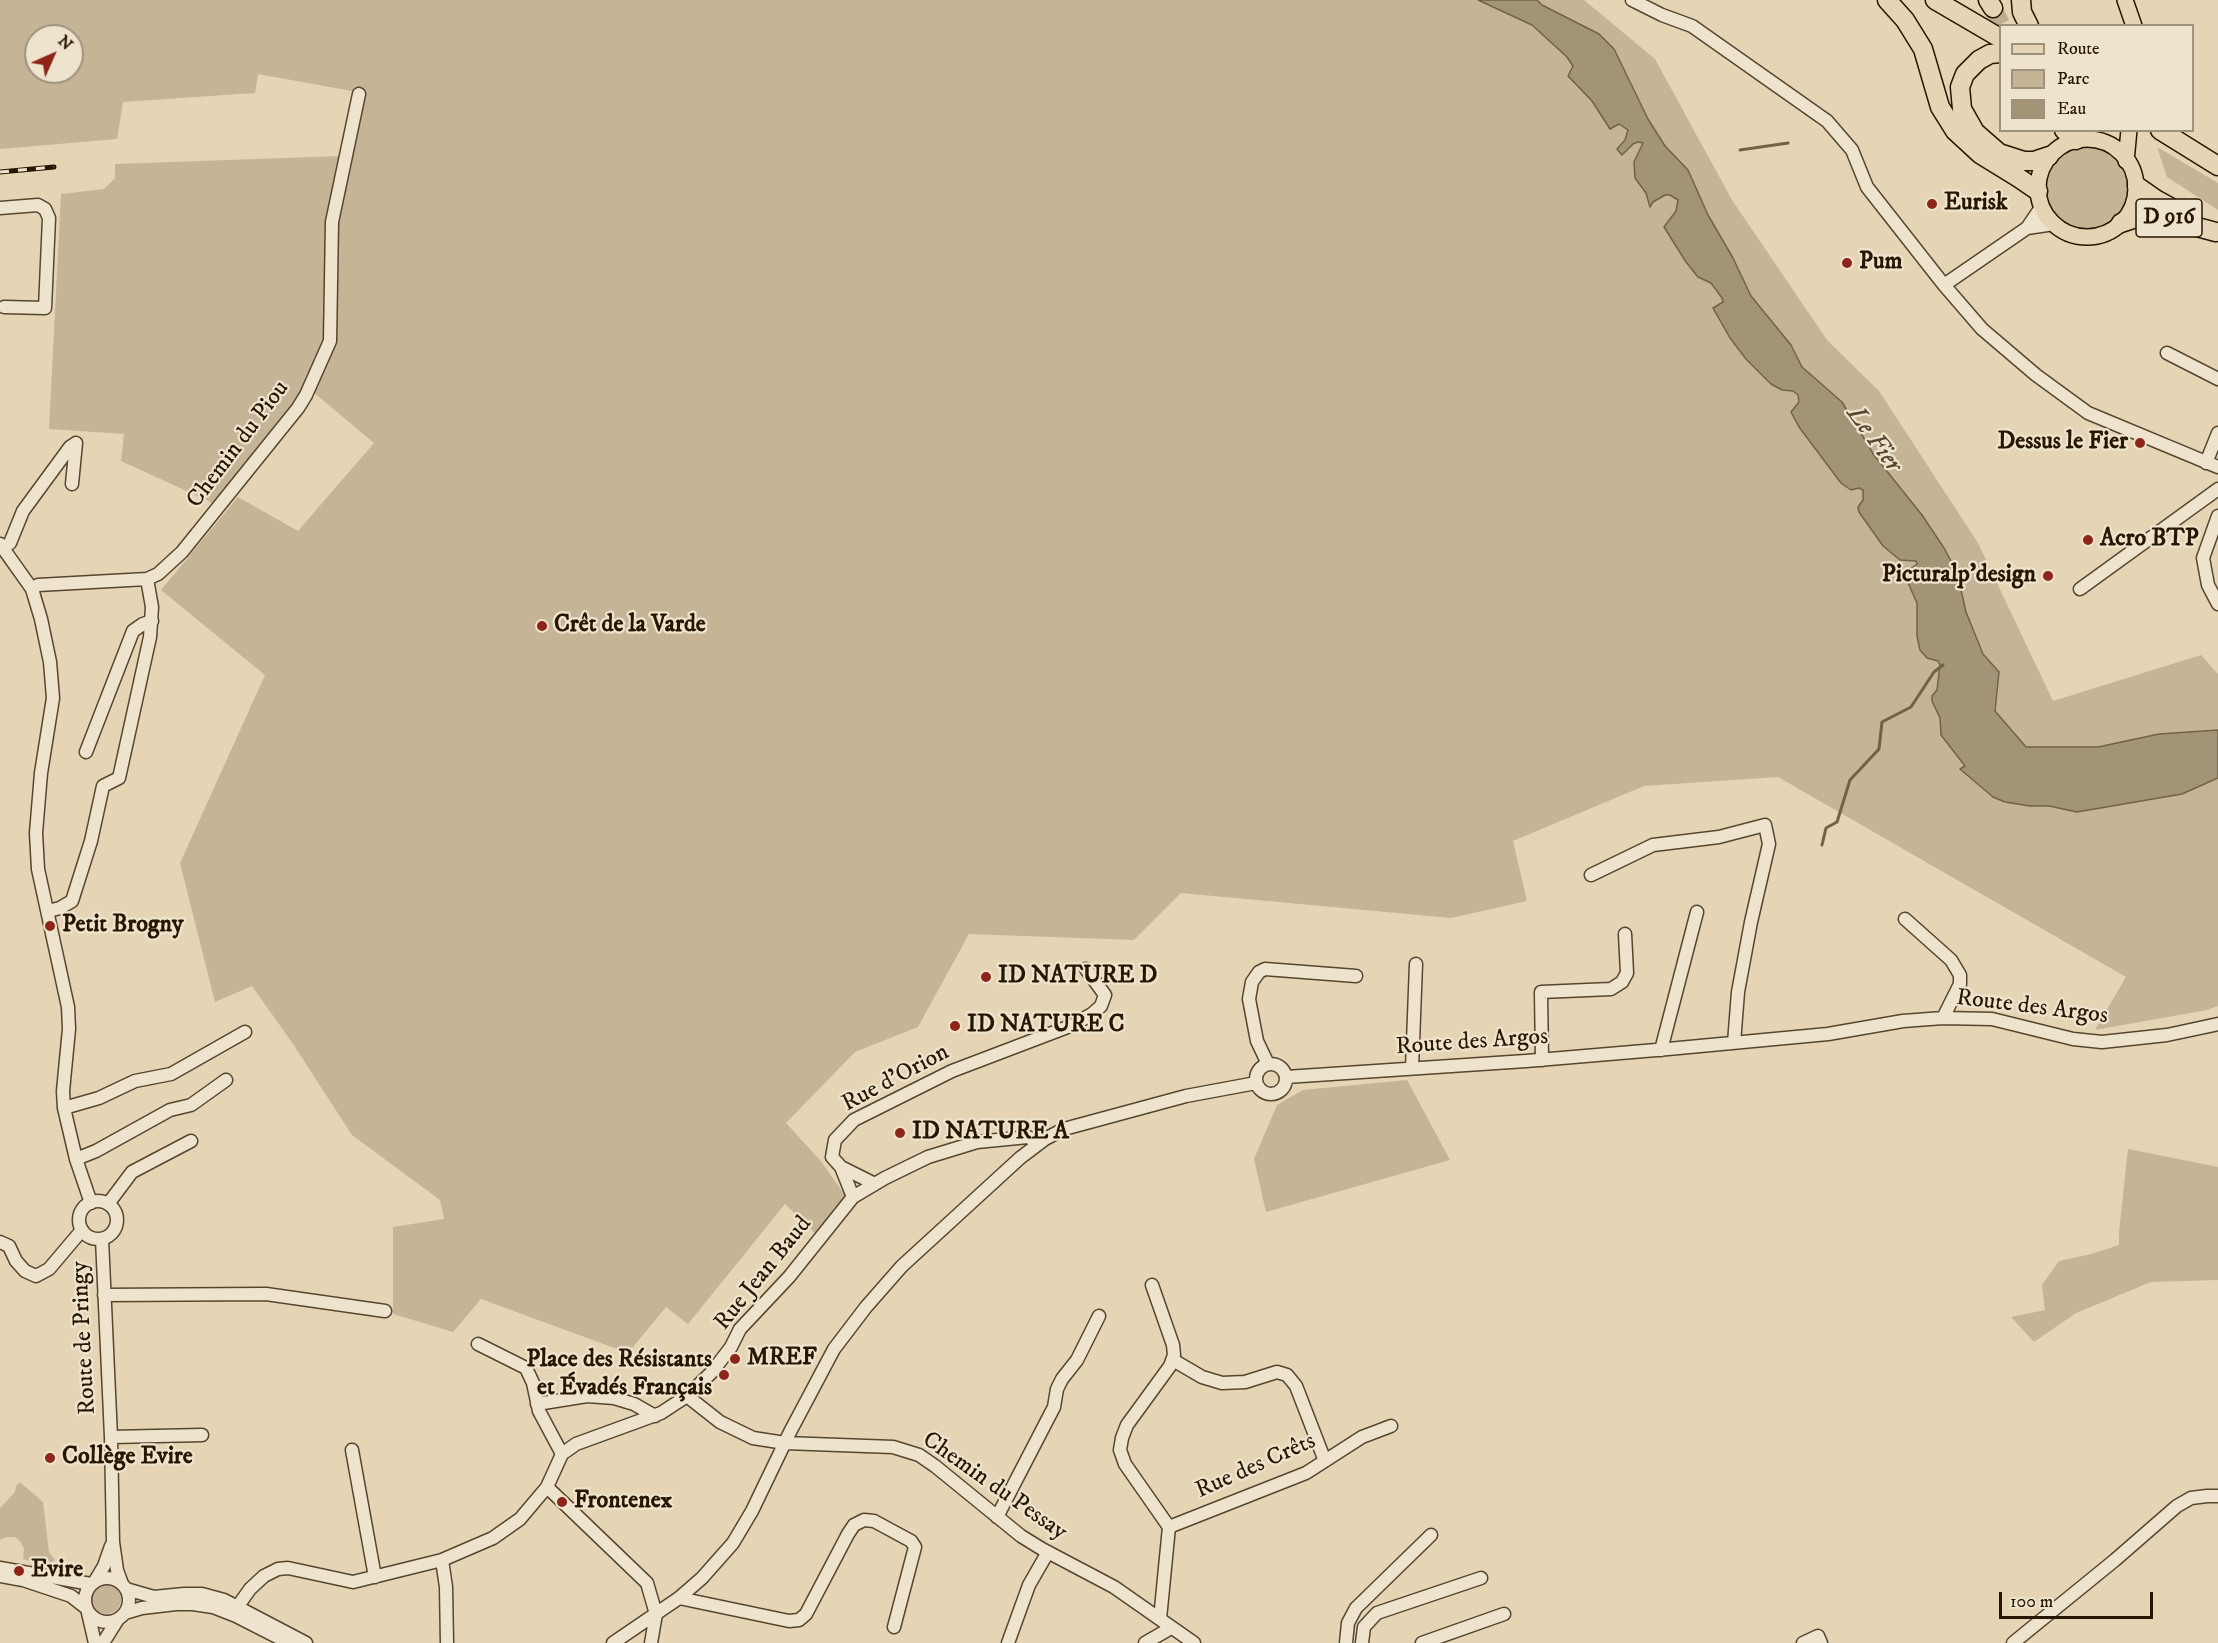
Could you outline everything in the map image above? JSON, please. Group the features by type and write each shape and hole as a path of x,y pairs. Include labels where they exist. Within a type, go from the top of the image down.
{"highway":[{"path":"1887,0 1905,20 1923,49 1940,107 1955,131 1980,154 2019,177 2040,199"},
{"path":"1935,0 1999,37"},
{"path":"1953,0 1999,27"},
{"path":"2021,0 2022,12 2028,24"},
{"path":"1999,52 1979,60 1965,74 1960,87 1962,110 1975,132 1999,153 2024,161 2034,161 2049,156"},
{"path":"2163,132 2218,166"},
{"path":"2180,132 2218,154"},
{"name":"D 916","path":"2137,186 2157,200 2217,233"},
{"name":"D 916","path":"2121,223 2142,216 2156,216 2217,233"}],"main road":[{"path":"2125,0 2133,24"},
{"path":"2098,141 2112,132"},
{"path":"2127,161 2129,132"},
{"path":"2070,135 2111,146 2127,161 2137,186 2133,207 2121,223 2107,233 2089,237 2069,233 2054,224 2040,199 2040,172 2049,156 2070,135"}],"street":[{"path":"1632,0 1662,15 1692,26 1827,121 1852,150 1867,186 1944,285 1982,329 2036,375 2088,413 2212,465 2218,433"},
{"name":"Chemin du Piou","path":"32,589 38,585 147,579 158,574 172,563 209,520 298,408 330,341 332,222 358,94"},
{"path":"2027,228 2040,199"},
{"path":"0,208 38,205 45,209 49,218 45,308 4,307"},
{"path":"1944,285 2027,228 2054,224"},
{"path":"2167,353 2218,379"},
{"path":"72,484 76,443 70,447 23,511 10,543 1,546 5,561 32,589 41,619 52,682 53,698 41,773 36,833 38,869 68,1007 69,1029 63,1091 64,1108 76,1159 91,1203 96,1201 108,1203 132,1172 191,1141"},
{"path":"2080,589 2218,489"},
{"path":"2218,516 2203,558 2208,585 2218,604"},
{"path":"48,911 72,902 91,841 103,786 119,778 152,621 147,579"},
{"path":"86,752 133,631 142,624 152,621"},
{"path":"1591,874 1653,844 1719,837 1765,825 1769,844 1751,922 1730,1043"},
{"path":"1661,1050 1697,912"},
{"path":"1905,919 1951,960 1960,975 1960,984 1943,1017"},
{"path":"1542,1060 1541,992 1611,989 1622,982 1627,973 1625,934"},
{"path":"1730,1043 1739,945"},
{"path":"1412,1068 1416,964"},
{"name":"Rue d’Orion","path":"841,1167 832,1157 832,1149 835,1140 854,1120 952,1071 1072,1025 1092,1014 1101,1006 1105,995 1086,969"},
{"path":"1268,1064 1257,1041 1249,999 1254,977 1264,969 1356,976"},
{"name":"Route des Argos","path":"1286,1077 1661,1050 1828,1034 1903,1021 1943,1017 1992,1020 2073,1039 2102,1042 2167,1035 2218,1024"},
{"path":"64,1108 99,1098 135,1081 171,1074 245,1032"},
{"path":"1268,1064 1279,1066 1286,1077 1282,1090 1273,1095 1263,1093 1256,1083 1256,1075 1260,1067 1268,1064"},
{"path":"76,1159 88,1155 170,1110 191,1105 226,1080"},
{"path":"613,1643 679,1598 702,1578 733,1543 834,1349 866,1307 902,1266 1020,1158 1039,1143 1064,1130 1186,1096 1256,1083"},
{"name":"Rue Jean Baud","path":"562,1454 576,1444 655,1416 687,1396 712,1372 731,1347 740,1329 789,1277 853,1197 928,1157 976,1142 1028,1137 1039,1143"},
{"path":"841,1167 875,1184"},
{"path":"841,1167 853,1197"},
{"name":"Route de Pringy","path":"91,1203 85,1206 79,1218 82,1230 91,1238 102,1239 112,1234 117,1224 116,1212 108,1203"},
{"name":"Route de Pringy","path":"0,1242 9,1246 25,1271 36,1276 49,1269 82,1230"},
{"name":"Route de Pringy","path":"102,1239 111,1437 113,1542 117,1570 124,1587"},
{"path":"1152,1285 1173,1345 1173,1360 1127,1425 1120,1444 1125,1464 1168,1527 1160,1619"},
{"path":"104,1295 266,1294 385,1311"},
{"path":"997,1517 1054,1407 1057,1389 1062,1379 1077,1360 1099,1316"},
{"path":"240,1611 251,1605 259,1581 270,1572 288,1568 353,1582 442,1560 493,1538 520,1519 547,1487 562,1454 547,1430 537,1404 533,1383 526,1368 478,1344"},
{"path":"1173,1360 1202,1377 1222,1383 1245,1382 1277,1372 1287,1375 1296,1386 1325,1461"},
{"path":"537,1404 587,1396 614,1398 634,1404 655,1416"},
{"name":"Chemin du Pessay","path":"687,1396 720,1422 737,1432 764,1441 893,1447 919,1455 1021,1536 1114,1587 1194,1643"},
{"name":"Rue des Crêts","path":"1168,1527 1306,1473 1362,1437 1391,1425"},
{"path":"111,1437 202,1435"},
{"path":"352,1450 375,1577"},
{"path":"547,1487 647,1583 656,1614 651,1643"},
{"path":"2016,1642 2177,1506 2191,1498 2218,1496"},
{"path":"679,1598 789,1621 798,1620 806,1614 854,1526 864,1520 874,1521 911,1541 915,1547 894,1628"},
{"path":"1346,1643 1348,1623 1356,1608 1431,1535"},
{"name":"Route de Pringy","path":"93,1583 104,1566 113,1542"},
{"path":"1008,1643 1029,1585 1048,1552"},
{"path":"442,1560 446,1587 447,1643"},
{"path":"0,1568 93,1583 109,1578 124,1587 154,1597 202,1594 224,1600 289,1643"},
{"path":"0,1576 23,1580 71,1596 99,1621 112,1622 121,1616 159,1606 193,1604 240,1611 306,1643"},
{"path":"1362,1643 1364,1627 1377,1613 1481,1578"},
{"path":"93,1583 85,1595 95,1643"},
{"path":"103,1643 129,1601 124,1587"},
{"path":"1422,1643 1504,1614"},
{"path":"1145,1643 1171,1628"},
{"path":"1803,1643 1818,1636 1821,1643"}],"green space":[{"path":"0,0 1584,0 1655,59 1732,200 1827,340 1879,391 1978,543 2053,701 2201,655 2218,674 2218,1006 2207,1010 2095,1030 2126,977 1778,777 1644,786 1513,841 1527,901 1451,918 1181,893 1134,940 969,934 918,1027 855,1052 786,1123 820,1160 847,1198 816,1234 785,1204 688,1324 666,1307 628,1353 481,1299 453,1332 393,1314 393,1227 444,1219 440,1200 352,1135 252,986 215,1002 180,863 265,675 161,590 238,497 298,531 374,443 312,391 215,504 121,461 124,434 49,429 61,194 104,189 115,178 115,164 341,156 357,92 258,74 255,93 123,102 117,139 0,149"},
{"path":"2087,144 2103,148 2117,157 2126,171 2130,187 2126,203 2117,217 2103,226 2087,230 2071,226 2057,217 2048,203 2044,187 2048,171 2057,157 2071,148"},
{"path":"2157,147 2218,183 2218,210 2167,177"},
{"path":"1407,1080 1450,1160 1266,1212 1254,1159 1277,1105 1303,1090"},
{"path":"2128,1149 2218,1167 2218,1280 2151,1282 2076,1313 2034,1342 2011,1317 2045,1310 2042,1285 2059,1261 2119,1245"},
{"path":"20,1482 43,1502 49,1552 55,1560 45,1566 23,1559 24,1549 15,1537 0,1540 0,1508 15,1492"},
{"path":"106,1584 117,1588 121,1599 117,1610 106,1614 95,1610 91,1599 95,1588"}],"water":[{"path":"1478,0 1537,0 1542,5 1599,34 1614,49 1648,119 1665,146 1688,170 1708,215 1733,258 1751,296 1791,345 1802,367 1842,402 1874,455 1922,515 1944,548 1957,572 1966,612 1983,654 1999,672 1995,711 2026,747 2098,747 2159,734 2218,730 2218,778 2182,794 2077,812 2049,806 2005,802 1993,797 1960,769 1965,766 1941,735 1940,718 1932,701 1932,696 1937,690 1940,665 1938,661 1927,658 1920,650 1917,636 1917,603 1905,576 1906,572 1917,564 1916,561 1900,560 1883,546 1859,512 1858,507 1863,500 1863,490 1859,488 1851,490 1841,483 1799,427 1791,412 1799,402 1798,395 1793,391 1782,390 1771,384 1746,359 1730,338 1713,308 1723,302 1722,298 1711,283 1698,277 1664,227 1676,211 1678,200 1665,195 1653,202 1650,207 1646,193 1635,178 1634,162 1643,143 1633,144 1622,155 1617,149 1625,140 1628,130 1619,124 1610,129 1592,101 1568,76 1573,66 1567,57 1532,25"}],"waterway":[{"path":"1740,150 1788,143"},
{"path":"1822,845 1826,828 1837,822 1850,780 1879,749 1882,722 1911,707 1934,672 1943,665"}],"tunnel":[{"path":"1993,8 2001,24"}],"railway":[{"path":"0,172 54,167"}],"place":[{"name":"Eurisk","path":"1932,204"},
{"name":"Pum","path":"1847,263"},
{"name":"Dessus le Fier","path":"2140,443"},
{"name":"Acro BTP","path":"2088,540"},
{"name":"Picturalp'design","path":"2048,576"},
{"name":"Crêt de la Varde","path":"542,626"},
{"name":"Petit Brogny","path":"50,926"},
{"name":"ID NATURE D","path":"986,977"},
{"name":"ID NATURE C","path":"955,1026"},
{"name":"ID NATURE A","path":"900,1133"},
{"name":"MREF","path":"735,1359"},
{"name":"Place des Résistants et Évadés Français","path":"724,1375"},
{"name":"Collège Evire","path":"50,1458"},
{"name":"Frontenex","path":"562,1502"},
{"name":"Evire","path":"19,1571"}],"water label":[{"name":"Le Fier","path":"1873,440"}]}
